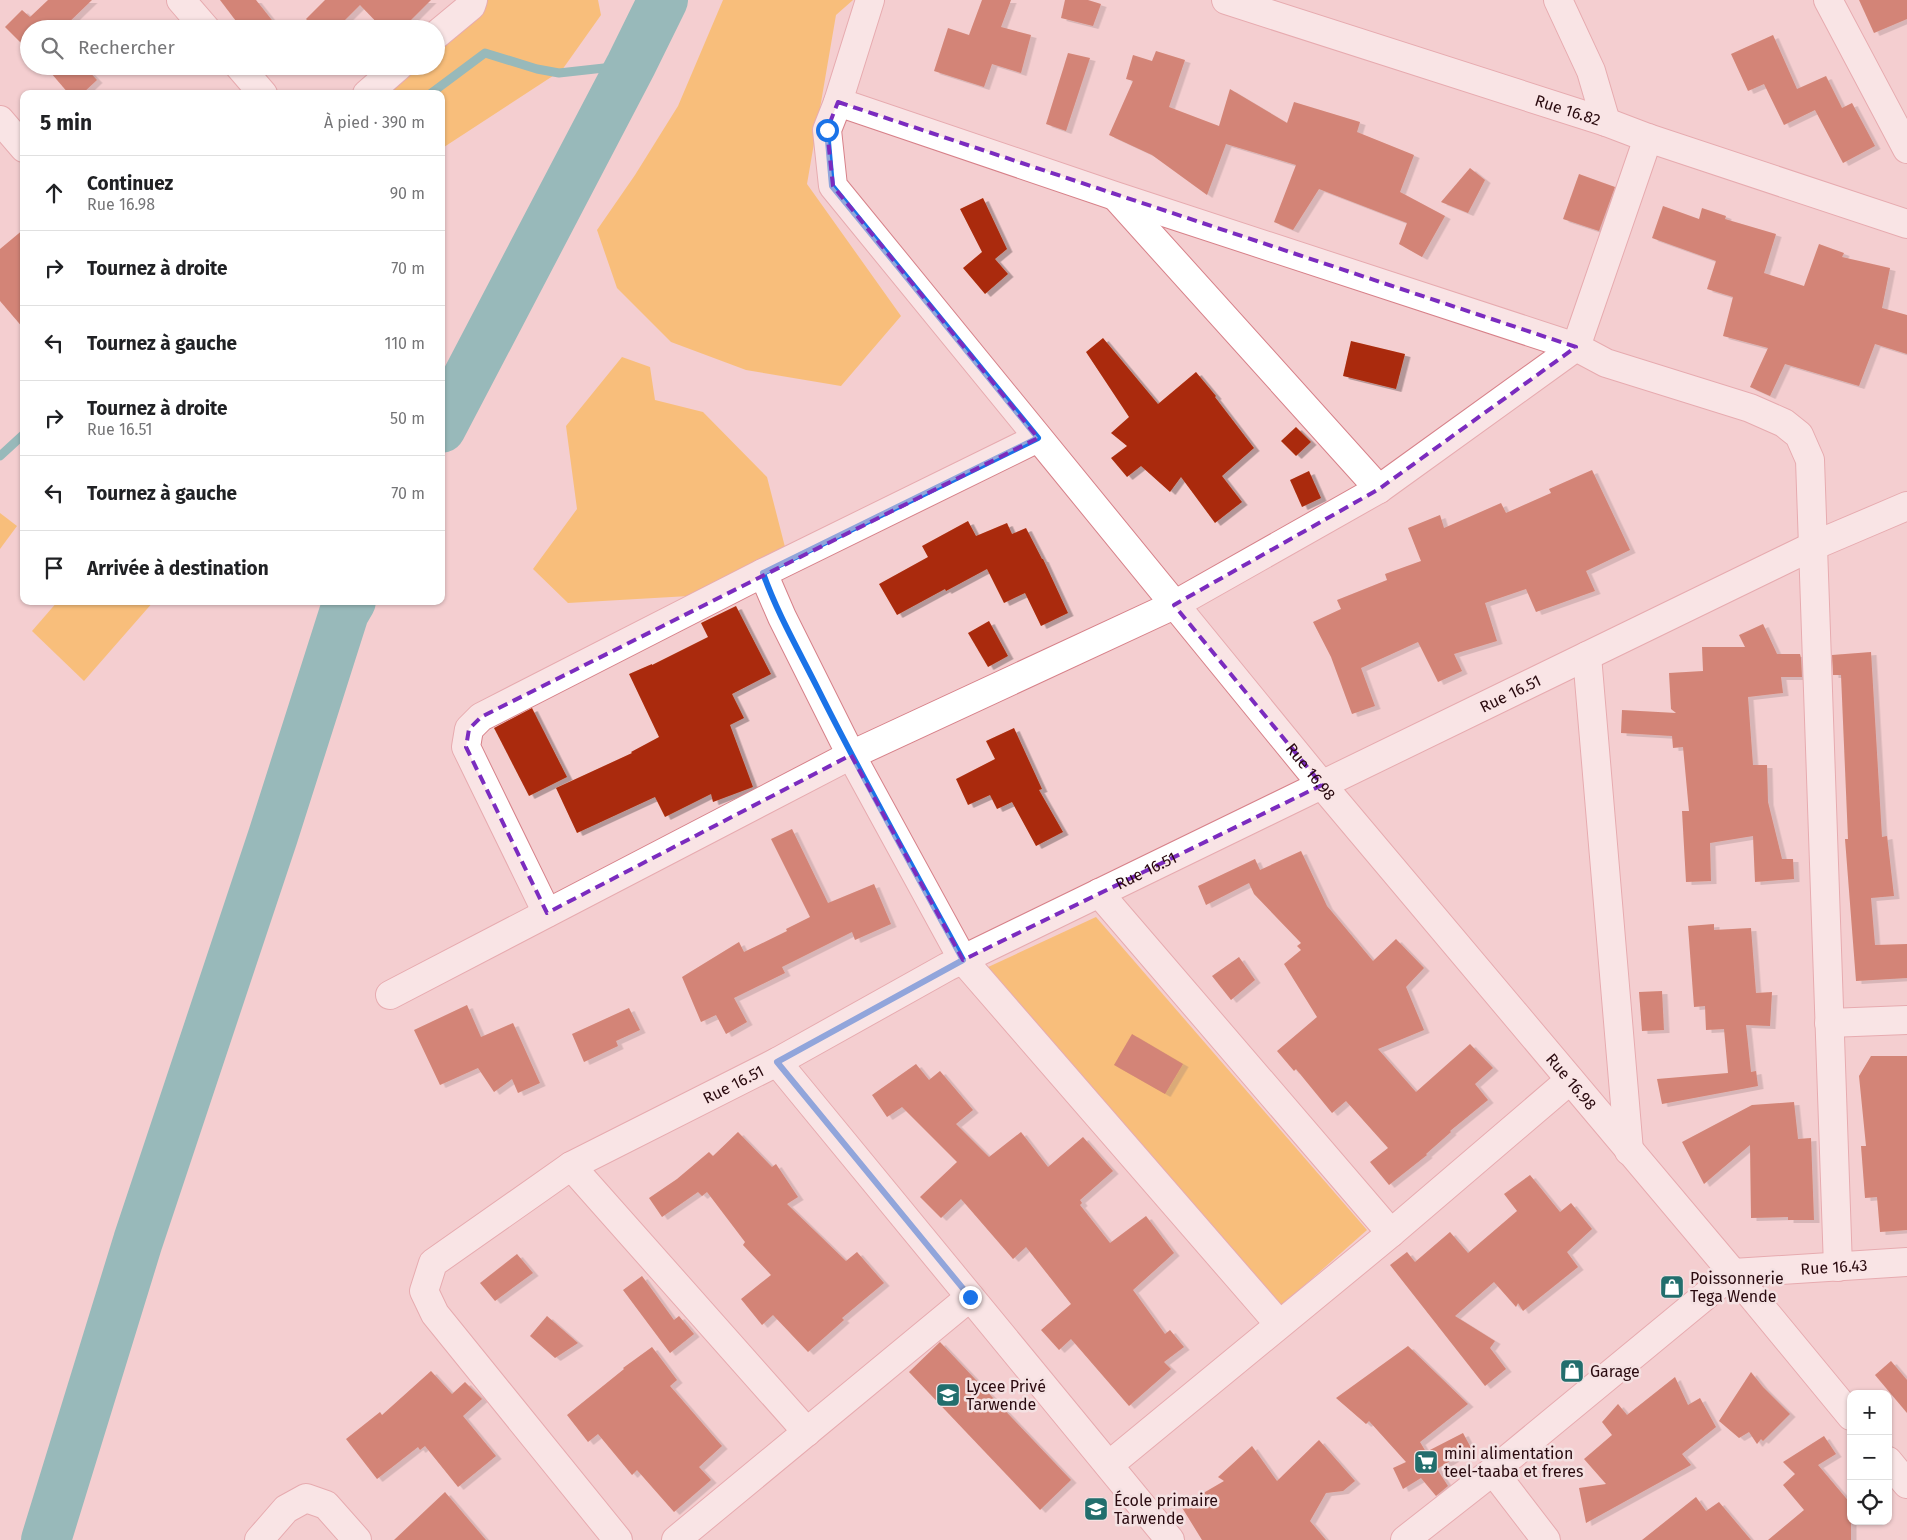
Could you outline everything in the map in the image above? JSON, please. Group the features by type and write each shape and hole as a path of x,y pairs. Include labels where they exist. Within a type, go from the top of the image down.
{"street":[{"path":"181,0 198,20"},
{"name":"Rue 16.98","path":"870,0 838,102 827,130 832,186 1322,785 1847,1411"},
{"name":"Rue 16.82","path":"1226,0 1606,122 1648,138 1907,224"},
{"path":"1558,0 1591,72 1606,122"},
{"path":"1828,0 1907,149"},
{"path":"445,26 470,2"},
{"path":"247,75 260,90"},
{"path":"372,90 389,75"},
{"path":"838,102 1116,196 1576,347 1606,363 1750,408 1784,423 1799,435 1810,460 1838,1266"},
{"path":"0,120 20,143"},
{"path":"390,995 851,755 1174,604 1379,489 1576,347 1648,138"},
{"path":"1116,196 1379,489"},
{"path":"547,913 466,747 469,729 481,717 763,573 1038,438"},
{"name":"Rue 16.51","path":"618,1540 435,1314 424,1291 433,1263 571,1166 777,1062 963,960 1813,546 1907,506"},
{"path":"763,573 782,617 851,755 963,960 1279,1324"},
{"path":"1587,656 1629,1151"},
{"path":"1099,893 1391,1232"},
{"path":"1829,1023 1907,1020"},
{"path":"777,1062 1170,1540"},
{"path":"1109,1465 1391,1232 1570,1080"},
{"path":"571,1166 807,1432"},
{"name":"Rue 16.43","path":"1733,1273 1907,1262"},
{"path":"1405,1540 1493,1471 1733,1273"},
{"path":"676,1540 970,1297"},
{"path":"1892,1466 1907,1484"},
{"path":"1493,1471 1546,1540"},
{"path":"259,1540 286,1508 306,1498 326,1505 357,1540"}],"highlighted area":[{"path":"838,102 1576,347 1379,489 1174,605 1322,785 963,960 851,755 547,913 466,747 469,729 481,717 1038,438 833,186 827,130"}],"shaded area":[{"path":"488,0 598,0 601,15 562,70 445,146 445,90 390,90 405,75 445,75 445,38"},
{"path":"723,0 853,0 836,15 807,184 901,316 841,386 746,370 671,342 617,288 597,230 635,175 678,106"},
{"path":"622,357 650,367 655,400 703,412 767,477 785,547 706,595 568,603 533,569 577,509 566,426"},
{"path":"0,513 17,526 0,549"},
{"path":"55,605 150,605 84,681 32,631"},
{"path":"1096,917 1367,1230 1281,1306 986,968"}],"building":[{"path":"48,0 92,0 71,20 20,20 20,42 5,27 22,10 30,17"},
{"path":"220,0 256,0 272,20 235,20"},
{"path":"325,0 431,0 411,20 374,20 360,5 345,20 306,19"},
{"path":"982,0 1011,0 1001,27 1031,35 1021,73 992,64 984,87 934,71 948,28 969,35"},
{"path":"1065,0 1088,0 1101,4 1093,26 1061,18"},
{"path":"1859,0 1907,0 1907,19 1874,33"},
{"path":"1773,35 1797,89 1826,76 1842,108 1852,103 1875,146 1843,163 1815,110 1784,125 1764,84 1748,91 1731,54"},
{"path":"1156,51 1185,60 1169,107 1219,126 1230,89 1287,123 1294,102 1360,122 1357,132 1414,155 1400,192 1445,216 1422,257 1399,244 1407,223 1319,189 1293,230 1274,222 1296,165 1226,144 1207,195 1152,155 1109,135 1133,81 1126,79 1133,55 1152,61"},
{"path":"1068,53 1090,58 1066,131 1046,124"},
{"path":"53,75 92,75 97,80 86,90 66,90"},
{"path":"1470,168 1485,180 1468,213 1441,202"},
{"path":"1579,174 1615,187 1599,231 1563,219"},
{"path":"983,198 1007,249 995,259 1008,274 985,294 963,268 982,252 960,209"},
{"path":"1663,206 1699,219 1702,208 1726,216 1725,219 1776,234 1764,273 1804,286 1819,244 1844,253 1842,257 1890,268 1882,308 1907,315 1907,354 1875,344 1859,386 1785,364 1770,396 1750,387 1768,348 1723,336 1733,297 1707,289 1716,261 1652,238"},
{"path":"20,232 20,324 0,301 0,249"},
{"path":"1103,338 1158,404 1196,372 1254,448 1222,476 1242,502 1215,523 1181,477 1170,492 1141,466 1127,477 1111,458 1127,446 1111,433 1129,417 1086,352"},
{"path":"1351,341 1405,354 1396,389 1343,376"},
{"path":"1296,427 1311,442 1296,456 1281,441"},
{"path":"1592,470 1630,550 1586,571 1595,591 1536,612 1526,589 1485,603 1497,641 1454,654 1462,671 1438,682 1418,642 1361,668 1375,706 1352,714 1331,657 1313,622 1341,609 1337,600 1387,580 1385,574 1421,561 1408,528 1440,515 1444,528 1501,503 1506,513 1551,493 1549,489"},
{"path":"1309,471 1321,498 1302,507 1290,480"},
{"path":"968,521 976,536 1007,523 1012,534 1026,528 1043,559 1068,613 1041,626 1025,593 1004,603 987,569 897,615 879,584 928,557 922,546"},
{"path":"736,606 771,674 732,694 744,718 730,725 753,787 713,802 711,794 665,817 655,797 577,833 556,788 632,753 659,737 629,674 652,665 708,637 701,623"},
{"path":"989,621 1008,656 988,667 968,633"},
{"path":"1763,624 1777,654 1800,654 1801,658 1802,677 1781,677 1783,693 1748,697 1753,765 1767,765 1768,802 1782,859 1793,859 1794,879 1755,882 1753,836 1710,843 1711,881 1686,882 1682,811 1689,811 1683,747 1673,748 1672,736 1621,733 1622,710 1676,713 1671,709 1669,673 1703,671 1702,647 1745,647 1739,635"},
{"path":"1871,652 1882,837 1887,836 1894,896 1871,898 1875,945 1907,944 1907,978 1856,981 1845,839 1848,839 1841,675 1833,675 1832,655"},
{"path":"532,708 567,777 529,796 494,728"},
{"path":"1014,728 1042,789 1039,790 1063,832 1036,846 1012,802 997,809 990,795 968,805 956,779 995,759 986,741"},
{"path":"792,829 828,903 874,884 891,924 855,940 852,932 782,967 785,973 734,998 747,1022 726,1034 716,1015 701,1022 682,977 739,942 744,952 787,931 786,929 810,917 771,839"},
{"path":"1301,851 1327,906 1373,961 1396,939 1424,968 1406,987 1424,1030 1378,1049 1416,1092 1470,1044 1493,1068 1475,1084 1488,1100 1450,1131 1427,1155 1389,1185 1370,1162 1388,1148 1346,1101 1332,1113 1296,1069 1294,1071 1277,1051 1317,1017 1284,964 1301,950 1297,946 1301,943 1254,894 1249,883 1206,905 1198,886 1255,859 1260,870"},
{"path":"1714,924 1714,930 1751,928 1756,993 1772,992 1770,1026 1746,1025 1751,1072 1756,1071 1758,1086 1662,1104 1657,1079 1728,1073 1724,1029 1706,1030 1705,1006 1694,1007 1688,926"},
{"path":"1239,957 1255,980 1231,1000 1212,976"},
{"path":"1662,991 1664,1030 1642,1031 1639,992"},
{"path":"467,1005 481,1037 513,1023 540,1083 518,1093 512,1079 494,1092 478,1068 440,1085 414,1030"},
{"path":"629,1008 640,1030 616,1041 618,1046 584,1062 572,1034"},
{"path":"1132,1034 1183,1064 1165,1094 1114,1065"},
{"path":"1871,1056 1907,1056 1907,1230 1880,1232 1877,1197 1865,1198 1861,1146 1866,1146 1859,1076"},
{"path":"916,1064 929,1080 940,1071 973,1110 956,1124 989,1157 1021,1132 1048,1167 1083,1137 1113,1171 1080,1200 1082,1203 1080,1205 1110,1243 1146,1216 1174,1253 1133,1290 1165,1334 1170,1330 1184,1347 1164,1362 1171,1369 1129,1406 1071,1339 1059,1350 1041,1330 1071,1304 1026,1247 1013,1259 961,1199 941,1218 920,1197 957,1162 902,1107 887,1117 872,1095"},
{"path":"1794,1102 1798,1139 1811,1138 1814,1220 1788,1220 1788,1217 1751,1218 1750,1145 1704,1184 1682,1142 1752,1105"},
{"path":"738,1132 772,1167 776,1164 798,1197 787,1204 846,1261 857,1252 884,1283 842,1318 844,1320 808,1352 773,1315 762,1325 741,1299 771,1275 743,1245 745,1242 707,1192 702,1196 698,1192 662,1217 649,1198 677,1179 709,1152 713,1156"},
{"path":"1530,1175 1560,1212 1571,1203 1592,1229 1567,1252 1578,1267 1523,1311 1518,1303 1516,1307 1494,1282 1455,1316 1495,1341 1490,1348 1506,1369 1485,1386 1390,1265 1407,1252 1415,1262 1450,1232 1468,1253 1517,1211 1504,1194"},
{"path":"517,1254 533,1273 495,1301 480,1283"},
{"path":"642,1276 674,1320 679,1316 694,1334 670,1353 623,1290"},
{"path":"547,1316 578,1343 555,1358 530,1336"},
{"path":"940,1342 1071,1480 1040,1510 909,1372"},
{"path":"1408,1346 1468,1404 1420,1442 1426,1452 1463,1433 1471,1448 1437,1469 1448,1486 1436,1496 1421,1478 1403,1489 1393,1468 1406,1462 1369,1421 1366,1424 1336,1398"},
{"path":"652,1347 677,1380 670,1386 722,1446 699,1467 711,1480 674,1512 637,1470 632,1475 598,1434 588,1442 567,1415 623,1368"},
{"path":"1891,1361 1907,1380 1907,1413 1892,1395 1892,1390 1888,1390 1875,1375"},
{"path":"431,1371 452,1394 465,1382 482,1399 463,1416 496,1456 458,1487 425,1446 420,1450 418,1447 377,1479 346,1439 380,1412 382,1415"},
{"path":"1751,1372 1790,1414 1763,1441 1761,1439 1757,1444 1749,1432 1739,1438 1719,1421"},
{"path":"1675,1377 1688,1405 1700,1398 1716,1427 1682,1454 1691,1465 1586,1523 1579,1488 1606,1484 1584,1459 1612,1435 1602,1422 1618,1404 1627,1415"},
{"path":"1824,1436 1836,1454 1818,1465 1847,1499 1847,1525 1851,1525 1851,1540 1768,1540 1804,1510 1783,1485 1795,1474 1783,1462"},
{"path":"1319,1440 1355,1481 1343,1491 1326,1493 1310,1521 1326,1540 1202,1540 1181,1506 1224,1481 1218,1477 1252,1446 1277,1481"},
{"path":"445,1492 486,1540 394,1540"},
{"path":"1696,1497 1706,1511 1719,1502 1751,1540 1642,1540"}],"waterway":[{"path":"445,420 631,65 663,0"},
{"path":"435,90 485,53 537,69 559,73 631,65"},
{"path":"0,456 20,438"},
{"path":"46,1540 138,1241 273,836 344,613 349,605"}],"place":[{"name":"Poissonnerie Tega Wende","path":"1672,1287"},
{"name":"Garage","path":"1572,1371"},
{"name":"Lycee Privé Tarwende","path":"948,1395"},
{"name":"mini alimentation teel-taaba et freres","path":"1426,1462"},
{"name":"École primaire Tarwende","path":"1096,1509"}],"route":[{"path":"827,130 832,186 1038,438 763,573 782,617 851,755 963,960 947,967 777,1062 970,1297"}]}
